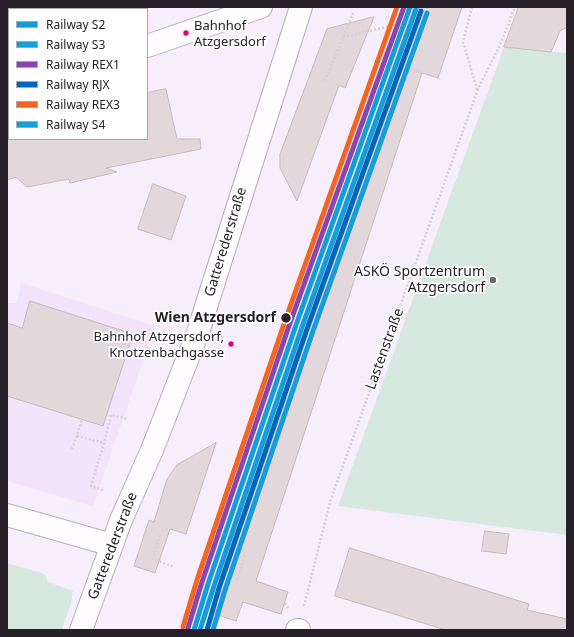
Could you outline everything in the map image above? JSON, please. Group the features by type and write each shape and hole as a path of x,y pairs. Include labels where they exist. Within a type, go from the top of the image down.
{"street":[{"path":"148,46 261,7"},
{"name":"Gatterederstraße","path":"81,630 112,545 152,450 198,332 301,7"},
{"path":"7,515 112,545"}],"path":[{"path":"408,69 428,7"},
{"path":"472,7 463,42 478,89"},
{"name":"Lastenstraße","path":"304,607 330,502 478,89 500,45 515,7"},
{"path":"325,81 352,13"},
{"path":"343,37 424,18"},
{"path":"394,64 422,73"},
{"path":"103,490 90,486 104,443 111,415 128,420"},
{"path":"72,449 82,420"},
{"path":"76,436 104,443"},
{"path":"160,535 153,559 174,567"},
{"path":"237,580 245,555"},
{"path":"285,603 288,608"}],"shaded area":[{"name":"ASKÖ Sportzentrum Atzgersdorf","path":"504,47 567,53 567,535 338,506"},
{"path":"21,283 155,326 93,506 7,481 7,303 17,303"},
{"path":"7,563 42,573 46,576 48,582 73,591 71,603 62,630 7,630"}],"building":[{"path":"414,7 462,7 438,78 422,73 256,581 288,592 281,614 243,602 236,621 215,614 220,600 220,570"},
{"path":"519,7 567,7 567,27 560,31 551,52 504,47"},
{"path":"374,17 345,88 339,85 297,201 280,168 280,154 327,29"},
{"path":"166,89 177,139 200,139 201,149 106,168 117,172 70,183 69,179 27,187 16,177 7,180 7,139 148,140 148,93"},
{"path":"153,184 186,196 171,240 138,229"},
{"path":"30,301 133,334 103,426 7,396 7,323 22,328"},
{"path":"216,443 186,534 170,529 155,573 134,566 149,520 154,522 167,479 177,465"},
{"path":"485,531 509,534 506,554 482,551"},
{"path":"350,548 529,604 527,610 567,619 567,630 446,630 335,596"}],"rail line":[{"name":"REX3","path":"183,627 197,580 285,321 397,7"},
{"name":"REX1","path":"188,628 202,582 290,323 404,7"},
{"name":"S2","path":"194,630 208,584 296,325 410,7"},
{"name":"S3","path":"200,630 302,327 416,9"},
{"name":"RJX","path":"207,630 219,588 307,329 421,11"},
{"name":"S4","path":"213,630 225,590 313,331 427,13"}],"place":[{"name":"Bahnhof Atzgersdorf","path":"186,33"},
{"name":"ASKÖ Sportzentrum Atzgersdorf","path":"493,280"},
{"name":"Wien Atzgersdorf","path":"286,318"},
{"name":"Bahnhof Atzgersdorf, Knotzenbachgasse","path":"231,344"}]}
